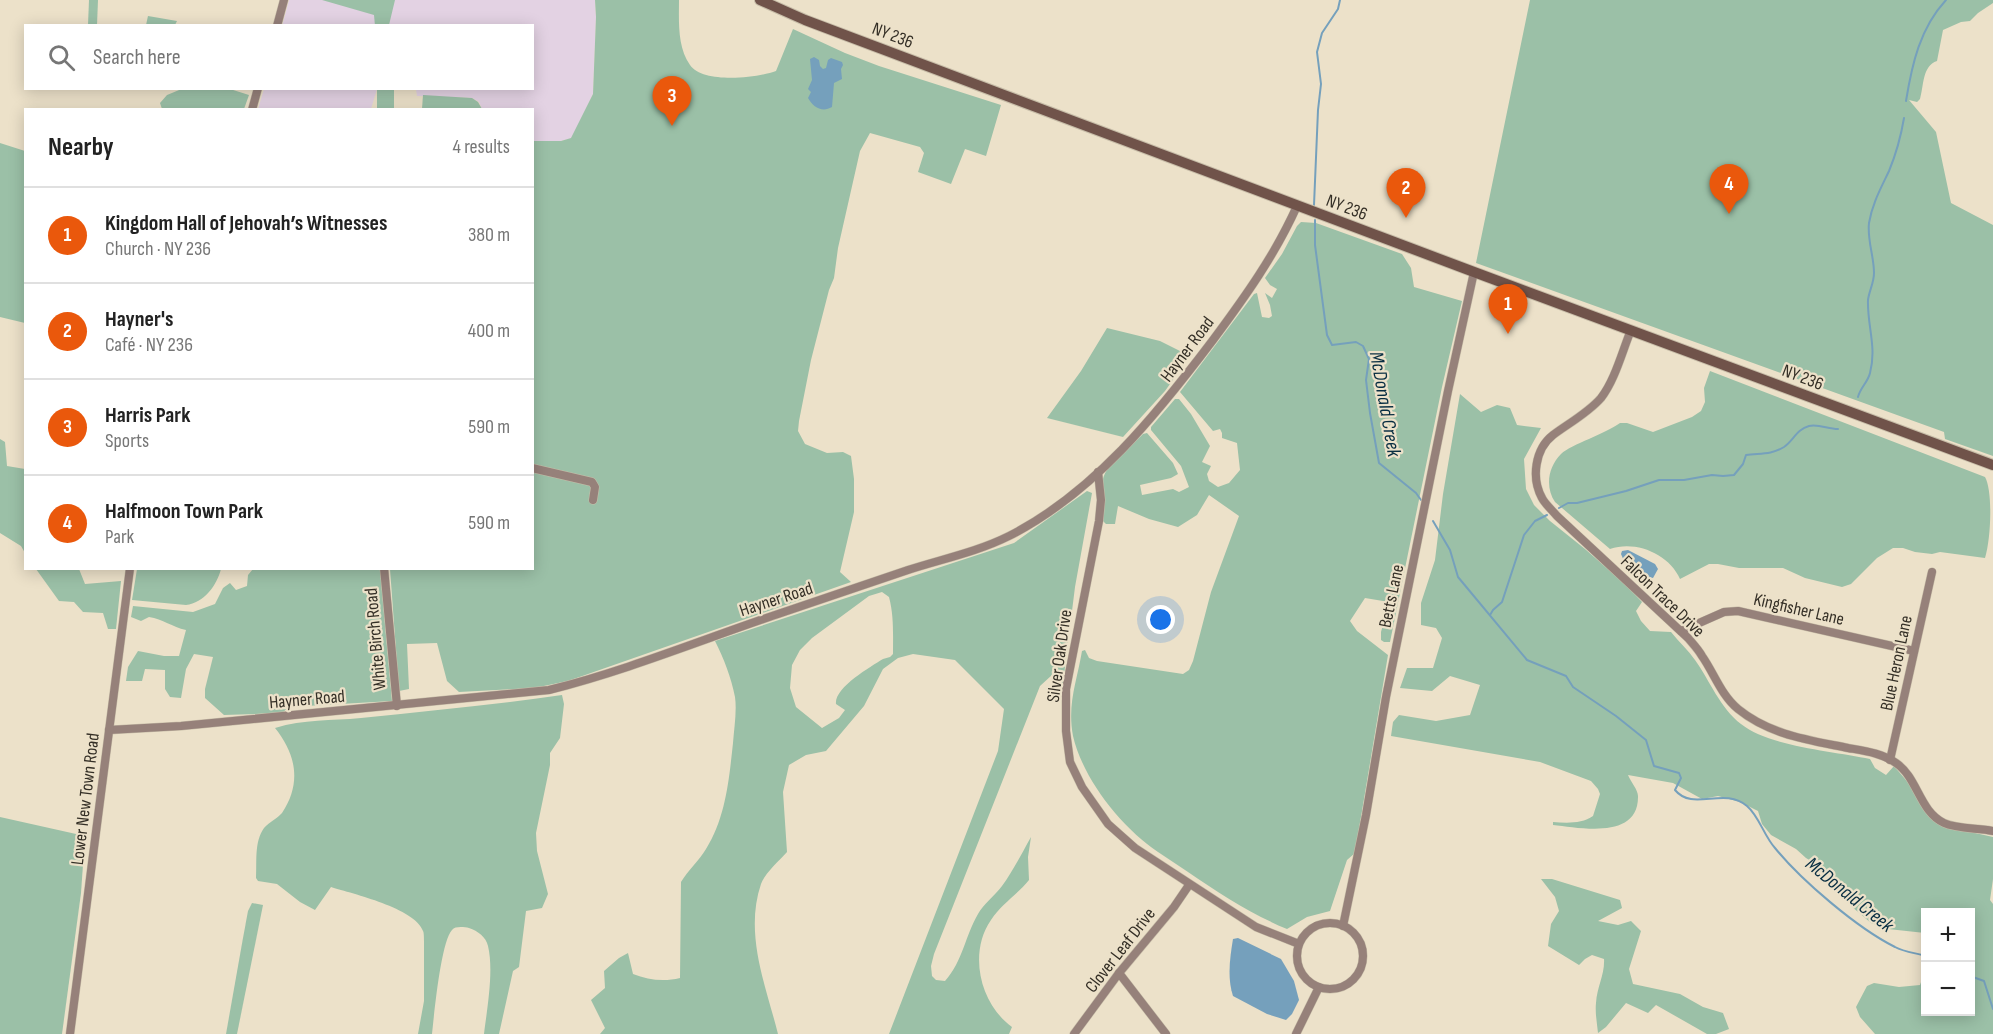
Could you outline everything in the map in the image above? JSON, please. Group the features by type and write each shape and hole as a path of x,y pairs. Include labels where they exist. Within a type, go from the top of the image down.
{"main road":[{"name":"NY 236","path":"760,0 806,20 1297,206 1993,465"}],"street":[{"path":"278,24 284,0"},
{"path":"253,108 257,90"},
{"name":"Hayner Road","path":"110,730 181,726 549,690 593,679 907,570 986,547 1037,520 1098,472 1140,430 1180,383 1257,280 1283,238 1297,206"},
{"name":"Betts Lane","path":"1342,926 1366,815 1386,697 1474,272"},
{"name":"Falcon Trace Drive","path":"1631,330 1608,387 1600,399 1551,436 1543,447 1536,468 1537,483 1542,499 1557,516 1681,631 1701,654 1713,676 1736,707 1772,730 1792,737 1877,754 1890,760 1910,777 1926,807 1936,819 1946,824 1993,831"},
{"path":"534,468 585,480 595,485 593,500"},
{"name":"Silver Oak Drive","path":"1098,472 1101,500 1100,521 1066,689 1066,731 1070,762 1082,787 1107,824 1135,848 1256,927 1299,944"},
{"name":"Lower New Town Road","path":"70,1034 130,570"},
{"name":"White Birch Road","path":"384,570 397,706"},
{"name":"Blue Heron Lane","path":"1890,760 1932,572"},
{"name":"Kingfisher Lane","path":"1681,631 1724,612 1738,610 1914,651"},
{"name":"Clover Leaf Drive","path":"1074,1034 1189,885"},
{"path":"1331,923 1342,926 1357,937 1362,946 1362,966 1351,982 1343,987 1334,989 1318,987 1307,980 1301,972 1298,963 1299,944 1312,929 1321,925 1331,923"},
{"path":"1119,973 1166,1034"},
{"path":"1296,1034 1318,987"}],"shaded area":[{"path":"289,0 595,0 593,94 572,138 561,141 534,141 534,108 482,108 479,102 472,98 417,96 416,90 534,90 534,24 283,24"},
{"path":"263,90 377,90 371,108 258,108"}],"green space":[{"path":"89,0 98,0 97,24 88,24"},
{"path":"322,0 395,0 389,24 375,24 374,15"},
{"path":"595,0 679,0 683,50 690,65 706,75 731,78 756,76 776,71 793,29 879,66 1001,105 986,156 965,149 951,184 918,172 924,153 920,147 870,133 860,151 838,248 834,278 811,360 798,431 805,444 827,453 843,452 851,456 854,512 840,572 851,582 568,681 534,688 459,692 447,681 437,643 407,644 409,689 399,691 390,570 534,570 534,141 561,141 571,138 593,94"},
{"path":"1530,0 1993,0 1993,3 1970,21 1961,22 1943,30 1937,61 1926,72 1920,99 1917,102 1909,100 1936,132 1951,203 1993,225 1993,456 1945,439 1944,432 1476,263"},
{"path":"148,16 177,21 176,24 146,24"},
{"path":"179,90 233,90 249,95 244,108 162,108 160,103 167,95"},
{"path":"377,90 394,90 394,108 377,108"},
{"path":"423,95 472,98 481,108 422,108"},
{"path":"0,143 24,151 24,323 0,317"},
{"path":"1301,222 1316,223 1402,254 1411,268 1414,287 1462,301 1442,387 1390,642 1381,640 1389,602 1365,598 1350,621 1357,631 1388,655 1355,853 1347,860 1330,911 1307,917 1287,929 1224,896 1144,842 1117,816 1085,769 1073,736 1071,713 1082,651 1085,650 1089,658 1097,661 1183,674 1189,670 1211,592 1239,516 1209,495 1197,515 1178,527 1149,519 1118,506 1115,524 1106,524 1103,521 1103,479 1114,461 1143,434 1147,433 1173,463 1178,474 1171,478 1140,485 1142,495 1173,489 1179,492 1189,487 1181,466 1151,430 1151,427 1175,399 1179,399 1191,414 1210,446 1202,462 1211,466 1207,474 1209,481 1218,487 1229,483 1240,470 1237,443 1222,438 1220,429 1213,431 1180,392 1254,294 1257,293 1262,317 1272,316 1265,293 1272,298 1277,289 1265,278"},
{"path":"1107,328 1160,341 1190,356 1165,391 1123,437 1047,418 1081,371"},
{"path":"1710,371 1985,477 1988,484 1990,516 1985,558 1893,548 1877,558 1851,584 1842,587 1805,578 1783,568 1739,568 1718,564 1709,564 1680,579 1668,562 1651,551 1630,546 1610,549 1555,502 1549,484 1553,465 1566,450 1620,423 1627,423 1653,432 1692,417 1701,411 1705,402 1704,388"},
{"path":"1460,394 1481,412 1497,405 1510,408 1517,425 1541,428 1524,459 1526,489 1534,505 1626,585 1642,602 1636,611 1650,631 1671,632 1695,660 1734,718 1753,732 1768,738 1870,759 1875,768 1886,775 1894,766 1911,786 1929,817 1944,826 1993,837 1993,879 1990,900 1993,904 1993,1034 1875,1034 1860,1017 1856,1007 1867,986 1874,983 1899,987 1920,985 1921,982 1921,1016 1975,1016 1975,908 1921,908 1921,933 1888,929 1871,923 1851,906 1832,874 1771,835 1762,824 1758,811 1740,802 1718,796 1702,799 1673,783 1628,775 1638,796 1636,810 1629,820 1619,825 1592,829 1553,825 1553,822 1579,822 1593,816 1600,794 1591,781 1540,762 1391,736 1393,722 1399,715 1436,721 1470,715 1480,685 1450,676 1432,691 1400,688 1407,668 1433,668 1442,638 1436,628 1421,625 1421,603 1435,560 1443,494"},
{"path":"0,439 5,442 7,466 24,469 24,551 21,546 0,533"},
{"path":"1087,491 1092,493 1075,587 1063,683 1059,683 1052,675 1040,686 931,966 932,976 936,980 945,981 960,957 978,914 1006,880 1031,837 1028,857 1029,880 995,914 984,933 980,947 979,962 985,992 1001,1017 1012,1027 1009,1034 889,1034 998,751 1004,709 955,660 913,654 898,658 883,669 864,706 826,751 806,755 789,765 783,792 787,852 769,871 761,884 756,903 755,922 759,960 778,1034 600,1034 605,1028 591,1000 605,988 604,971 619,958 628,953 633,974 639,976 662,980 680,978 681,882 706,849 718,824 726,798 733,743 735,697 727,668 715,641 1014,543","holes":["882,592 889,597 893,654 854,678 841,691 836,704 845,710 839,718 822,728 796,707 790,688 792,665 800,650 812,638 869,596"]},
{"path":"37,570 79,570 85,584 121,581 116,629 108,629 103,613 83,612 74,602 59,601"},
{"path":"137,570 221,570 209,592 193,604 132,600"},
{"path":"252,570 380,570 392,701 289,707 282,713 224,715 205,698 213,657 194,654 186,669 181,698 170,697 165,689 165,670 145,669 142,681 126,681 128,667 138,651 164,656 179,656 186,630 154,618 149,617 141,621 131,617 133,606 193,612 215,604 223,588 230,583 236,590 247,586 248,575"},
{"path":"562,695 564,704 560,738 550,753 550,765 536,833 537,851 548,894 542,908 526,911 519,967 513,971 499,1034 484,1034 490,978 490,956 487,943 475,931 460,927 452,930 445,948 432,1034 418,1034 424,1001 424,940 418,923 408,915 382,903 331,887 315,910 300,902 277,884 258,881 256,878 259,839 264,828 282,813 292,791 294,780 292,758 275,728 307,722"},
{"path":"0,817 85,836 81,893 62,1034 0,1034"},
{"path":"1541,879 1552,879 1620,900 1622,908 1598,921 1618,925 1631,921 1641,931 1629,969 1633,984 1680,994 1703,1007 1723,1013 1729,1029 1716,1034 1707,1034 1656,1005 1648,1013 1626,1003 1598,1033 1596,1003 1604,959 1592,955 1579,965 1548,946 1551,924 1559,911 1555,897"},
{"path":"252,903 263,905 237,1034 226,1034 248,911"}],"water":[{"path":"814,57 819,60 823,69 826,68 831,58 842,62 843,65 842,79 834,83 832,107 828,109 818,108 808,98 811,92 808,89 812,80 810,59"},
{"path":"1628,550 1655,564 1658,569 1653,578 1624,561 1622,551"},
{"path":"1238,938 1281,959 1294,981 1299,1000 1286,1020 1267,1014 1233,996 1230,982 1230,960 1233,939"}],"waterway":[{"name":"McDonald Creek","path":"1314,205 1321,84 1317,52 1322,33 1338,9 1340,0"},
{"path":"1906,101 1919,47 1930,22 1946,0"},
{"path":"1858,397 1869,376 1872,363 1868,309 1874,273 1869,236 1870,216 1894,158 1904,118"},
{"name":"McDonald Creek","path":"1315,220 1315,245 1327,335 1332,345 1356,342 1363,346 1369,359 1366,380 1379,463 1416,493 1421,500"},
{"path":"1559,508 1568,503 1577,503 1626,491 1659,480 1734,475 1743,464 1746,455 1779,450 1798,432 1809,426 1838,429"},
{"path":"1490,615 1502,602 1524,535 1535,521 1547,515"},
{"name":"McDonald Creek","path":"1433,521 1450,550 1458,577 1527,660 1566,676 1573,687 1646,740 1654,766 1679,773 1681,778 1675,790 1682,796 1691,799 1729,798 1738,800 1755,815 1768,838 1786,861 1830,902 1880,939 1899,949 1921,955"},
{"name":"McDonald Creek","path":"1975,978 1984,981 1993,1009"}],"place":[{"name":"Harris Park","path":"672,126"},
{"name":"Halfmoon Town Park","path":"1729,214"},
{"name":"Hayner's","path":"1406,218"},
{"name":"Kingdom Hall of Jehovah’s Witnesses","path":"1508,334"}]}
